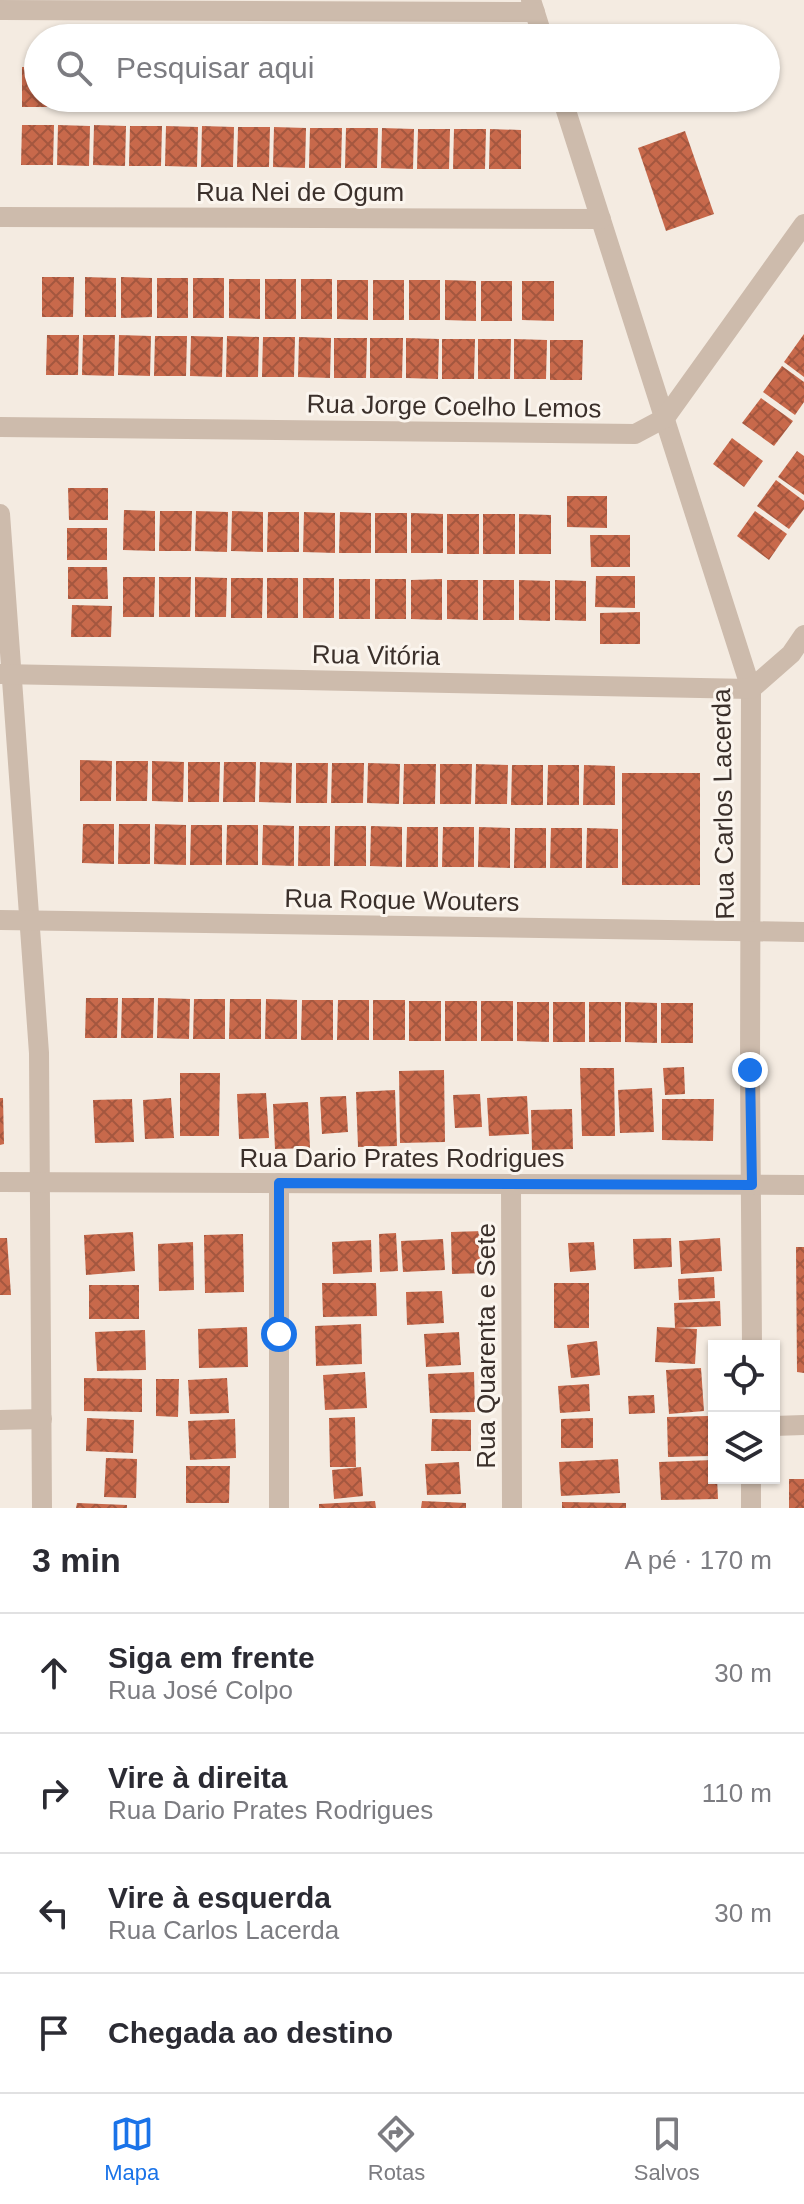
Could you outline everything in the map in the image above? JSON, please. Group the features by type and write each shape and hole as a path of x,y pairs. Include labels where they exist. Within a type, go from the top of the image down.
{"street":[{"path":"0,10 533,6"},
{"name":"Rua Carlos Lacerda","path":"567,112 751,689 752,1340"},
{"name":"Rua Nei de Ogum","path":"0,217 601,219"},
{"path":"665,418 804,224"},
{"name":"Rua Jorge Coelho Lemos","path":"0,427 635,434 665,418"},
{"path":"0,514 6,674 39,1053 42,1508"},
{"path":"751,689 791,654 804,635"},
{"name":"Rua Vitória","path":"6,674 751,689"},
{"name":"Rua Roque Wouters","path":"0,920 804,932"},
{"name":"Rua Dario Prates Rodrigues","path":"0,1182 804,1185"},
{"path":"279,1183 279,1508"},
{"name":"Rua Quarenta e Sete","path":"511,1184 512,1508"},
{"path":"0,1420 42,1419"},
{"path":"780,1426 804,1425"},
{"path":"751,1484 751,1508"}],"building":[{"path":"22,67 24,67 24,107"},
{"path":"22,125 54,125 53,165 21,165"},
{"path":"58,125 90,126 89,166 57,165"},
{"path":"94,125 126,126 125,166 93,165"},
{"path":"130,126 162,126 161,166 129,166"},
{"path":"166,126 198,127 197,167 165,166"},
{"path":"202,126 234,127 233,167 201,167"},
{"path":"238,127 270,127 269,167 237,167"},
{"path":"274,127 306,128 305,168 273,167"},
{"path":"310,128 342,128 341,168 309,168"},
{"path":"346,128 378,128 377,168 345,168"},
{"path":"382,128 414,129 413,169 381,168"},
{"path":"418,129 450,129 449,169 417,169"},
{"path":"454,129 486,129 485,169 453,169"},
{"path":"490,129 521,130 521,169 489,169"},
{"path":"685,131 714,214 666,231 638,148"},
{"path":"42,277 74,277 73,317 42,317"},
{"path":"85,277 116,278 116,317 85,317"},
{"path":"121,277 152,278 152,317 121,318"},
{"path":"157,278 188,278 188,318 157,318"},
{"path":"193,278 224,278 224,318 193,318"},
{"path":"229,279 260,279 260,319 229,318"},
{"path":"265,279 296,279 296,319 265,319"},
{"path":"301,279 332,279 332,319 301,319"},
{"path":"337,280 368,280 368,320 337,319"},
{"path":"373,280 404,280 404,320 373,320"},
{"path":"409,280 440,280 440,320 409,320"},
{"path":"445,280 476,281 476,321 445,320"},
{"path":"481,281 512,281 512,321 481,321"},
{"path":"522,281 554,281 554,321 522,320"},
{"path":"804,334 804,377 784,362"},
{"path":"47,335 79,335 78,375 46,375"},
{"path":"83,335 115,335 114,376 82,375"},
{"path":"119,335 151,336 150,376 118,375"},
{"path":"155,336 187,336 186,376 154,376"},
{"path":"191,336 223,337 222,377 190,376"},
{"path":"227,336 259,337 258,377 226,377"},
{"path":"263,337 295,337 294,377 262,377"},
{"path":"299,337 331,338 330,378 298,377"},
{"path":"334,338 367,338 366,378 334,378"},
{"path":"370,338 403,338 402,378 370,378"},
{"path":"406,338 439,339 438,379 406,378"},
{"path":"442,339 475,339 474,379 442,379"},
{"path":"478,339 511,339 510,379 478,379"},
{"path":"514,339 547,340 546,379 514,379"},
{"path":"550,340 583,340 582,380 550,380"},
{"path":"782,366 804,382 804,402 795,415 763,392"},
{"path":"761,398 793,421 774,446 742,423"},
{"path":"732,438 763,461 744,487 713,464"},
{"path":"797,451 804,456 804,495 778,477"},
{"path":"776,480 804,501 804,509 789,529 757,506"},
{"path":"68,488 108,488 108,520 69,520"},
{"path":"567,496 607,496 607,528 567,527"},
{"path":"124,510 155,511 155,551 123,550"},
{"path":"160,511 192,511 191,551 159,551"},
{"path":"196,511 228,512 227,552 195,551"},
{"path":"232,511 263,512 263,552 231,551"},
{"path":"755,511 787,534 769,560 737,536"},
{"path":"268,512 299,512 299,552 267,552"},
{"path":"304,512 335,513 335,553 303,552"},
{"path":"340,512 371,513 371,553 339,553"},
{"path":"375,513 407,513 407,553 375,553"},
{"path":"411,513 443,514 443,553 411,553"},
{"path":"447,514 479,514 479,554 447,554"},
{"path":"483,514 515,514 515,554 483,554"},
{"path":"519,514 551,515 551,554 519,554"},
{"path":"67,528 107,528 107,560 67,560"},
{"path":"590,535 630,535 630,567 591,567"},
{"path":"68,567 107,567 108,599 68,599"},
{"path":"596,576 635,576 635,608 595,607"},
{"path":"123,577 155,577 154,617 123,617"},
{"path":"159,577 191,577 190,617 159,617"},
{"path":"195,577 227,578 226,617 195,617"},
{"path":"231,578 263,578 262,618 231,618"},
{"path":"267,578 298,578 298,618 267,618"},
{"path":"303,578 334,578 334,618 303,618"},
{"path":"339,579 370,579 370,619 339,619"},
{"path":"375,579 406,579 406,619 375,619"},
{"path":"442,579 442,620 411,619 411,580"},
{"path":"447,580 478,580 478,620 447,619"},
{"path":"483,580 514,580 514,620 483,620"},
{"path":"519,580 550,581 550,621 519,620"},
{"path":"555,580 586,581 586,621 555,620"},
{"path":"72,605 112,606 111,637 71,637"},
{"path":"640,612 640,644 600,644 600,613"},
{"path":"80,760 112,761 111,801 80,801"},
{"path":"116,761 148,761 147,801 116,801"},
{"path":"152,761 184,762 183,802 152,801"},
{"path":"188,762 220,762 219,802 188,802"},
{"path":"224,762 256,762 255,802 223,802"},
{"path":"260,762 292,763 291,803 259,802"},
{"path":"296,763 328,763 327,803 296,803"},
{"path":"332,763 364,763 363,803 331,803"},
{"path":"368,763 400,764 399,804 367,803"},
{"path":"404,764 436,764 435,804 403,804"},
{"path":"440,764 472,764 471,804 440,804"},
{"path":"476,764 508,765 507,804 475,804"},
{"path":"512,765 543,765 543,805 511,805"},
{"path":"548,765 579,765 579,805 547,805"},
{"path":"584,765 615,766 615,805 583,805"},
{"path":"622,773 700,773 700,885 622,885"},
{"path":"83,824 114,824 114,864 82,863"},
{"path":"119,824 150,824 150,864 118,864"},
{"path":"155,824 186,825 186,865 154,864"},
{"path":"191,825 222,825 222,865 190,865"},
{"path":"227,825 258,825 258,865 226,865"},
{"path":"263,825 294,826 294,866 262,865"},
{"path":"299,826 330,826 330,866 298,866"},
{"path":"335,826 366,826 366,866 334,866"},
{"path":"371,826 402,827 402,867 370,866"},
{"path":"407,827 438,827 438,867 406,867"},
{"path":"443,827 474,827 474,867 442,867"},
{"path":"479,827 510,828 510,868 478,867"},
{"path":"515,828 546,828 546,868 514,868"},
{"path":"551,828 582,828 582,868 550,868"},
{"path":"587,828 618,829 618,868 586,868"},
{"path":"86,998 118,998 117,1038 85,1038"},
{"path":"122,998 154,998 153,1038 121,1038"},
{"path":"158,998 190,999 189,1039 157,1038"},
{"path":"194,999 225,999 225,1039 193,1039"},
{"path":"230,999 261,999 261,1039 229,1039"},
{"path":"266,999 297,1000 297,1039 265,1039"},
{"path":"302,1000 333,1000 333,1040 301,1040"},
{"path":"338,1000 369,1000 369,1040 337,1040"},
{"path":"373,1000 405,1000 405,1040 373,1040"},
{"path":"409,1001 441,1001 441,1041 409,1041"},
{"path":"445,1001 477,1001 477,1041 445,1041"},
{"path":"481,1001 513,1001 513,1041 481,1041"},
{"path":"517,1002 549,1002 549,1042 517,1041"},
{"path":"553,1002 585,1002 585,1042 553,1042"},
{"path":"589,1002 621,1002 621,1042 589,1042"},
{"path":"625,1002 657,1003 657,1043 625,1042"},
{"path":"661,1003 693,1003 693,1043 661,1043"},
{"path":"684,1067 685,1094 665,1095 663,1068"},
{"path":"580,1068 614,1068 615,1136 582,1136"},
{"path":"444,1070 445,1142 400,1143 399,1071"},
{"path":"180,1073 220,1073 219,1136 180,1136"},
{"path":"652,1088 654,1132 620,1133 618,1090"},
{"path":"395,1090 397,1146 358,1147 356,1092"},
{"path":"266,1093 269,1138 239,1139 237,1094"},
{"path":"480,1094 482,1127 455,1128 453,1095"},
{"path":"346,1096 348,1132 322,1134 320,1097"},
{"path":"527,1096 529,1134 489,1136 487,1098"},
{"path":"0,1098 3,1098 4,1144 0,1145"},
{"path":"171,1098 174,1138 145,1139 143,1100"},
{"path":"132,1099 134,1142 95,1143 93,1100"},
{"path":"662,1099 714,1099 713,1141 662,1140"},
{"path":"308,1102 310,1148 275,1149 273,1104"},
{"path":"572,1109 573,1149 532,1150 531,1110"},
{"path":"483,1231 484,1273 452,1274 451,1232"},
{"path":"133,1232 135,1271 86,1275 84,1235"},
{"path":"396,1233 398,1271 380,1272 379,1234"},
{"path":"243,1234 244,1292 205,1293 204,1235"},
{"path":"0,1238 7,1238 11,1295 0,1295"},
{"path":"671,1238 672,1267 634,1269 633,1239"},
{"path":"720,1238 722,1271 681,1274 679,1241"},
{"path":"443,1239 445,1270 403,1272 401,1241"},
{"path":"371,1240 372,1272 333,1274 332,1242"},
{"path":"193,1242 194,1290 159,1291 158,1244"},
{"path":"594,1242 596,1270 570,1272 568,1243"},
{"path":"796,1247 804,1247 804,1373 797,1372"},
{"path":"714,1277 715,1298 679,1300 678,1279"},
{"path":"322,1283 376,1283 377,1316 323,1317"},
{"path":"554,1283 589,1283 589,1328 554,1328"},
{"path":"89,1285 139,1285 139,1319 89,1319"},
{"path":"442,1291 444,1323 407,1325 406,1292"},
{"path":"720,1301 721,1326 675,1328 674,1303"},
{"path":"361,1324 362,1364 316,1366 315,1326"},
{"path":"247,1327 248,1367 199,1368 198,1329"},
{"path":"657,1327 697,1329 695,1364 655,1362"},
{"path":"145,1330 146,1370 97,1371 95,1332"},
{"path":"459,1332 461,1365 426,1367 424,1334"},
{"path":"597,1341 600,1375 571,1378 567,1345"},
{"path":"701,1368 704,1411 669,1414 666,1370"},
{"path":"365,1372 367,1408 325,1410 323,1375"},
{"path":"474,1372 475,1412 430,1413 428,1374"},
{"path":"84,1378 142,1379 142,1412 84,1411"},
{"path":"227,1378 229,1413 190,1414 188,1380"},
{"path":"156,1379 179,1379 178,1417 156,1416"},
{"path":"589,1384 590,1411 560,1413 558,1386"},
{"path":"654,1395 655,1413 629,1414 628,1396"},
{"path":"708,1416 708,1456 668,1457 667,1417"},
{"path":"355,1417 356,1467 330,1467 329,1418"},
{"path":"87,1418 134,1420 133,1453 86,1451"},
{"path":"593,1418 593,1448 561,1448 561,1419"},
{"path":"235,1419 236,1458 190,1460 188,1421"},
{"path":"432,1419 471,1420 471,1451 431,1451"},
{"path":"106,1458 137,1459 136,1498 104,1497"},
{"path":"618,1459 620,1493 561,1496 559,1462"},
{"path":"708,1460 708,1484 717,1484 718,1499 661,1500 659,1462"},
{"path":"459,1462 461,1494 427,1495 425,1464"},
{"path":"186,1466 230,1466 229,1503 186,1503"},
{"path":"361,1467 363,1496 334,1499 332,1470"},
{"path":"789,1479 804,1479 804,1508 789,1508"},
{"path":"375,1501 376,1508 319,1508 319,1504"},
{"path":"422,1501 466,1503 466,1508 421,1508"},
{"path":"562,1502 626,1503 626,1508 562,1508"},
{"path":"77,1503 127,1505 127,1508 76,1508"}],"route":[{"path":"279,1334 279,1183 752,1185 750,1070"}]}
